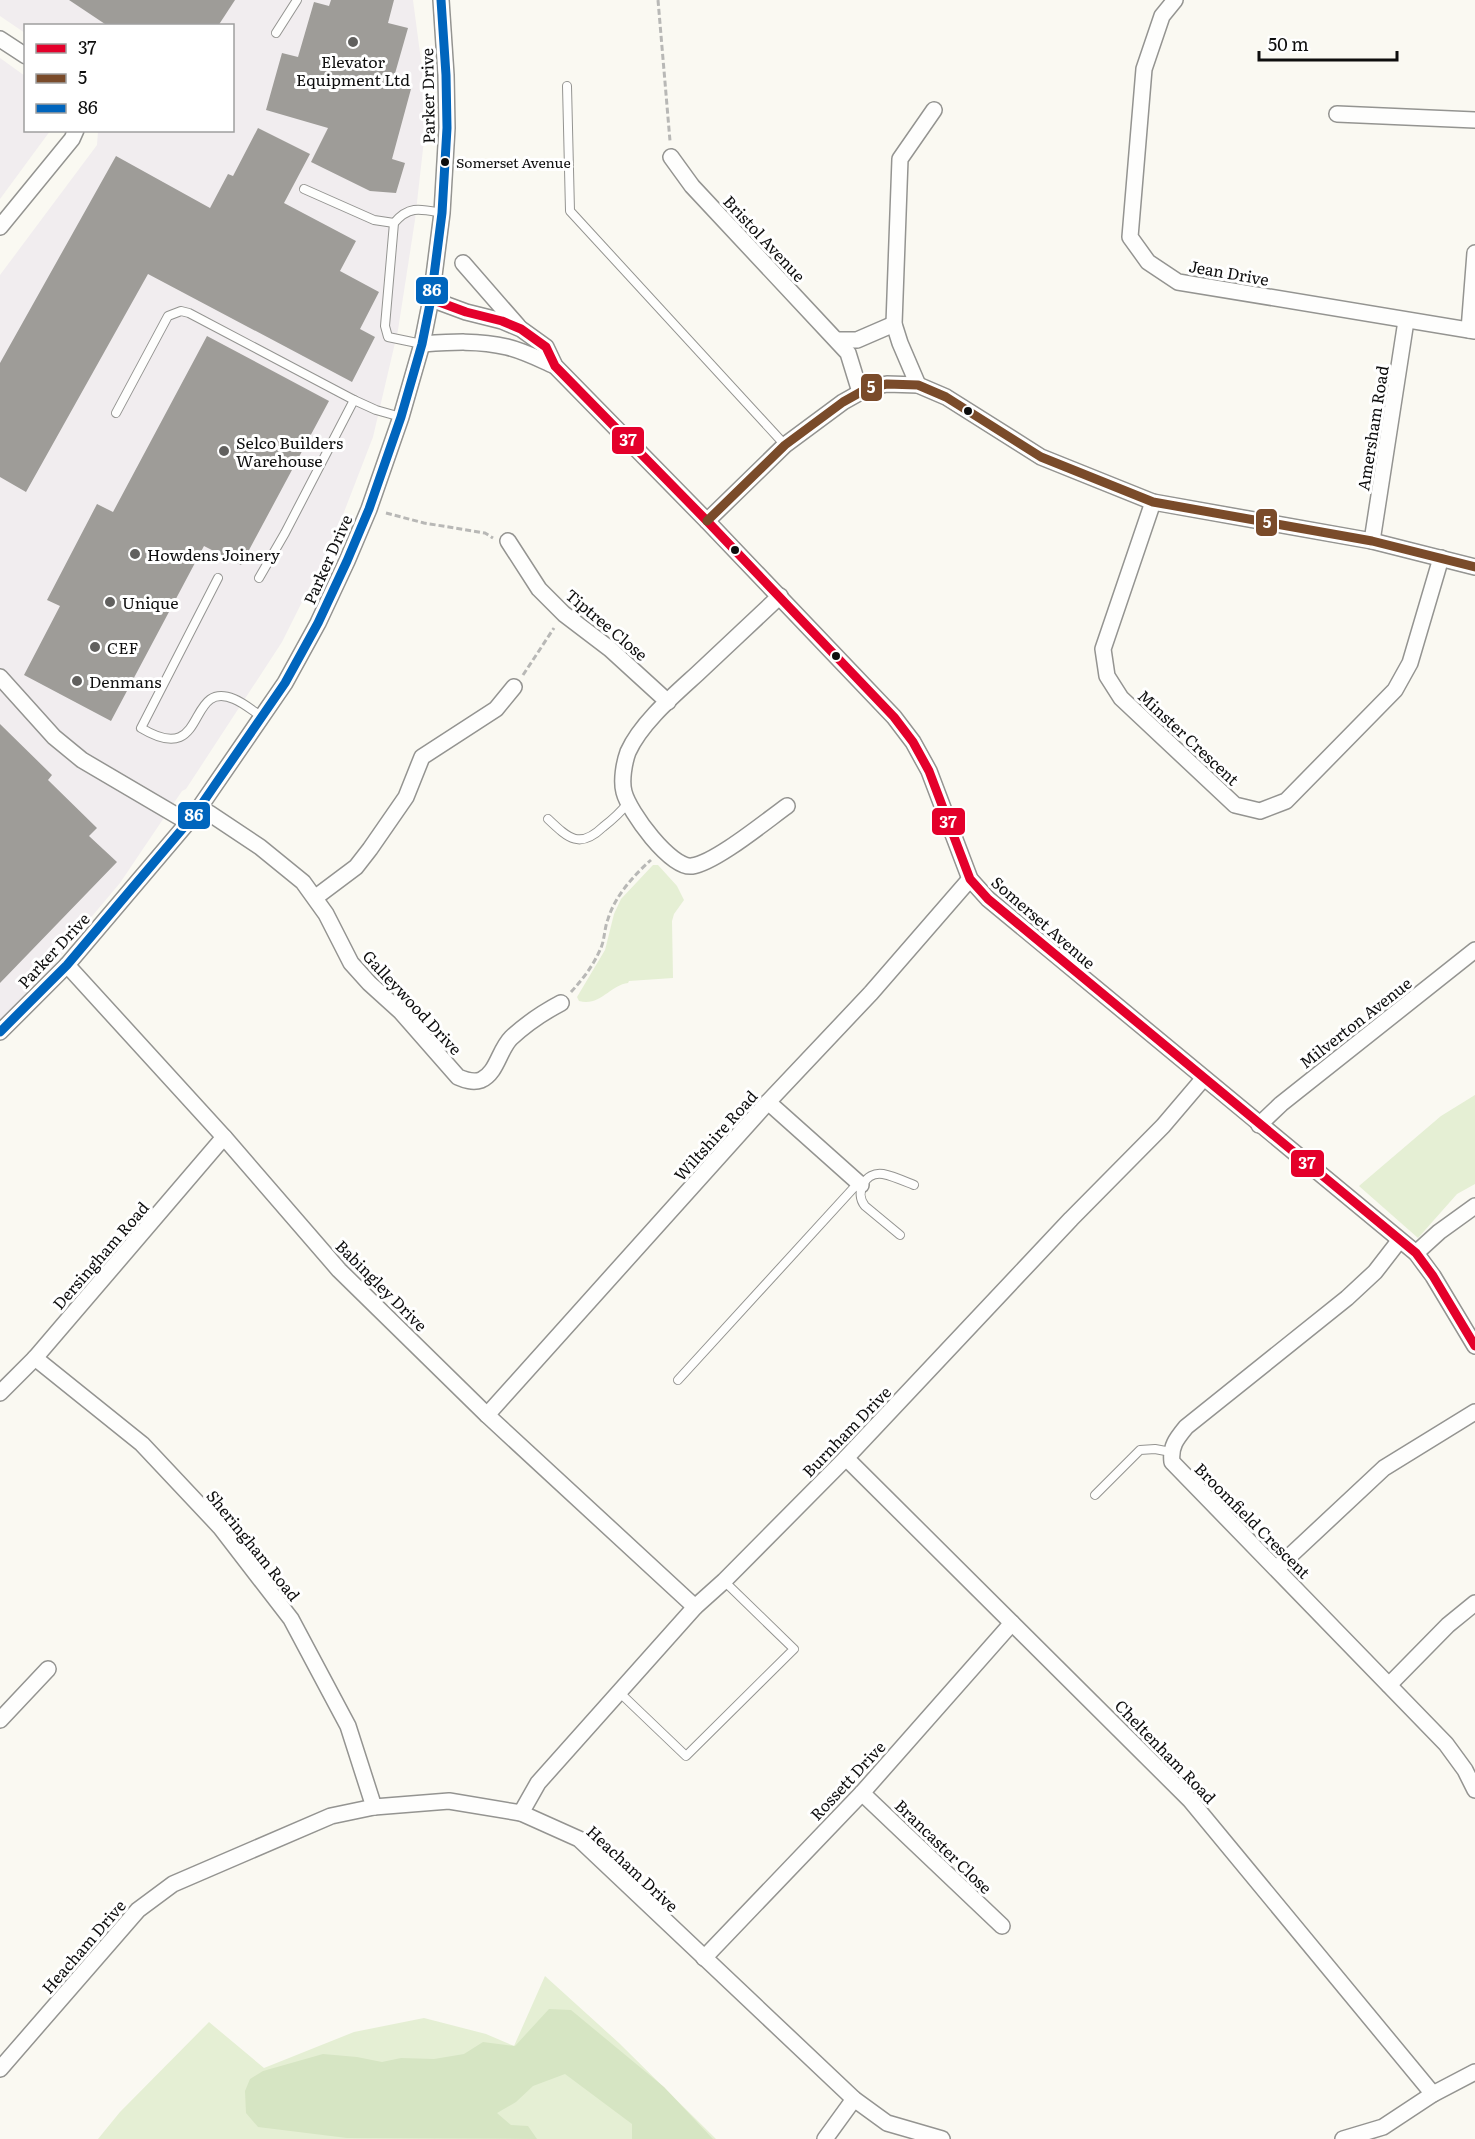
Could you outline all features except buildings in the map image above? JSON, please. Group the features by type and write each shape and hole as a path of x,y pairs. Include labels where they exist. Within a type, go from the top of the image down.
{"street":[{"name":"Parker Drive","path":"0,1032 67,965 195,814 285,683 318,623 369,509 401,417 422,344 432,298 442,213 447,139 447,75 441,0"},
{"name":"Jean Drive","path":"1175,0 1162,16 1144,69 1131,237 1148,262 1178,282 1472,331"},
{"path":"0,39 24,55"},
{"path":"918,385 894,324 900,159 934,110"},
{"path":"1337,114 1475,120"},
{"path":"0,226 72,139 75,132"},
{"name":"Bristol Avenue","path":"671,157 692,186 848,353 860,392"},
{"path":"1472,331 1475,253"},
{"name":"Somerset Avenue","path":"463,263 521,329"},
{"name":"Somerset Avenue","path":"432,298 466,312 502,321 521,329 546,347 555,366 780,596 894,717 913,742 929,771 970,879 988,899 1416,1254 1433,1276 1475,1346"},
{"name":"Amersham Road","path":"1372,541 1406,321"},
{"path":"837,340 857,340 878,333 894,324"},
{"name":"Somerset Avenue","path":"422,344 487,343 526,353 555,366"},
{"path":"707,521 785,445 843,402 868,388 887,384 918,385 946,397 1041,457 1153,502 1372,541 1475,567"},
{"name":"Minster Crescent","path":"1153,502 1103,649 1107,676 1121,698 1235,804 1260,811 1286,801 1395,690 1410,663 1441,558"},
{"name":"Tiptree Close","path":"508,541 539,589 564,614 610,649 668,702"},
{"path":"780,596 668,702 636,739 628,754 623,789 627,804 636,819 677,863 688,867 701,864 749,834 787,806"},
{"name":"Galleywood Drive","path":"0,677 54,737 82,760 179,817 209,813 260,847 303,882 316,897 351,963 408,1020 458,1077 467,1081 480,1080 492,1071 510,1039 561,1003"},
{"path":"316,897 356,867 370,849 406,797 422,757 496,709 514,687"},
{"name":"Wiltshire Road","path":"487,1415 768,1102 871,993 970,879"},
{"name":"Milverton Avenue","path":"1259,1125 1281,1104 1475,950"},
{"name":"Babingley Drive","path":"67,965 224,1137 339,1270 487,1415 694,1607"},
{"name":"Burnham Drive","path":"521,1813 538,1784 694,1607 724,1581 846,1458 1071,1219 1163,1126 1203,1079"},
{"path":"768,1102 860,1184"},
{"name":"Dersingham Road","path":"0,1393 35,1358 224,1137"},
{"path":"1416,1254 1439,1232 1475,1206"},
{"path":"1171,1452 1176,1440 1186,1427 1347,1298 1375,1272 1399,1241"},
{"name":"Sheringham Road","path":"35,1358 142,1444 220,1527 291,1618 348,1726 374,1806"},
{"path":"1277,1568 1384,1468 1475,1412"},
{"name":"Broomfield Crescent","path":"1171,1452 1172,1462 1179,1471 1277,1568 1470,1767 1475,1790"},
{"name":"Cheltenham Road","path":"846,1458 1190,1800 1433,2094"},
{"path":"1389,1685 1448,1625 1475,1604"},
{"name":"Rossett Drive","path":"704,1958 862,1793 1012,1623"},
{"path":"0,1720 48,1669"},
{"name":"Brancaster Close","path":"862,1793 1002,1926"},
{"name":"Heacham Drive","path":"0,2069 138,1910 173,1884 331,1816 374,1806 449,1802 521,1813 579,1839 855,2098 887,2123 942,2139"},
{"path":"1343,2139 1383,2127 1433,2094 1475,2072"},
{"path":"825,2139 855,2098"}],"lane":[{"path":"276,33 297,0"},
{"path":"567,86 570,211 785,445"},
{"path":"304,189 374,220 394,223"},
{"path":"422,344 388,338 385,326 394,223 402,214 411,210 423,209 442,213"},
{"path":"116,413 168,316 181,311 189,313 354,400 376,410 401,417"},
{"path":"259,578 354,400"},
{"path":"218,578 141,728 158,737 170,740 180,738 188,732 199,711 207,702 220,697 233,699 262,717"},
{"path":"548,819 566,834 583,840 590,838 627,804"},
{"path":"678,1380 860,1184 876,1174 884,1174 914,1185"},
{"path":"860,1184 861,1201 900,1235"},
{"path":"1095,1495 1140,1450 1155,1449 1171,1452"},
{"path":"618,1691 686,1756 794,1648 724,1581"}],"path":[{"path":"658,0 671,157"},
{"path":"369,509 424,523 485,533 500,542 508,541"},
{"path":"514,687 564,614"},
{"path":"561,1003 588,971 600,952 607,921 620,896 644,866 664,849"}],"shaded area":[{"path":"0,0 413,0 422,68 424,140 415,220 398,330 373,437 334,538 282,642 186,789 182,791 120,883 54,965 0,1020 0,275 97,145 98,132 234,132 234,24 24,24 24,32 0,16"},
{"path":"0,58 24,75 24,132 49,132 0,199"}],"green space":[{"path":"653,865 658,865 677,886 684,900 672,921 673,978 629,981 593,1001 579,1001 577,997 605,950 614,914 621,899"},
{"path":"1475,1095 1475,1184 1457,1194 1418,1238 1359,1186 1441,1116"},
{"path":"545,1976 619,2043 716,2139 98,2139 120,2112 209,2022 264,2068 354,2032 424,2018 486,2034 514,2046"},
{"path":"549,2009 571,2010 664,2087 713,2139 632,2139 632,2124 565,2074 533,2086 516,2102 497,2113 511,2125 528,2126 537,2139 347,2138 258,2127 246,2113 245,2091 250,2079 263,2071 323,2054 382,2062 401,2058 434,2059 464,2054 483,2042 515,2046"}],"transit line":[{"name":"86","path":"0,1032 67,965 195,814 285,683 318,623 347,561 369,509 401,417 422,344 431,299 442,213 447,128 441,0"},
{"name":"37","path":"431,299 466,312 502,321 521,329 546,347 555,366 894,717 913,742 929,771 970,879 988,899 1416,1253 1433,1276 1475,1346"},
{"name":"5","path":"707,521 785,445 843,402 868,388 887,384 918,385 946,397 1041,457 1153,502 1372,541 1475,567"}],"place":[{"name":"Elevator Equipment Ltd","path":"353,42"},
{"name":"Somerset Avenue","path":"445,162"},
{"name":"Selco Builders Warehouse","path":"224,451"},
{"name":"Howdens Joinery","path":"135,554"},
{"name":"Unique","path":"110,602"},
{"name":"CEF","path":"95,647"},
{"name":"Denmans","path":"77,681"}]}
